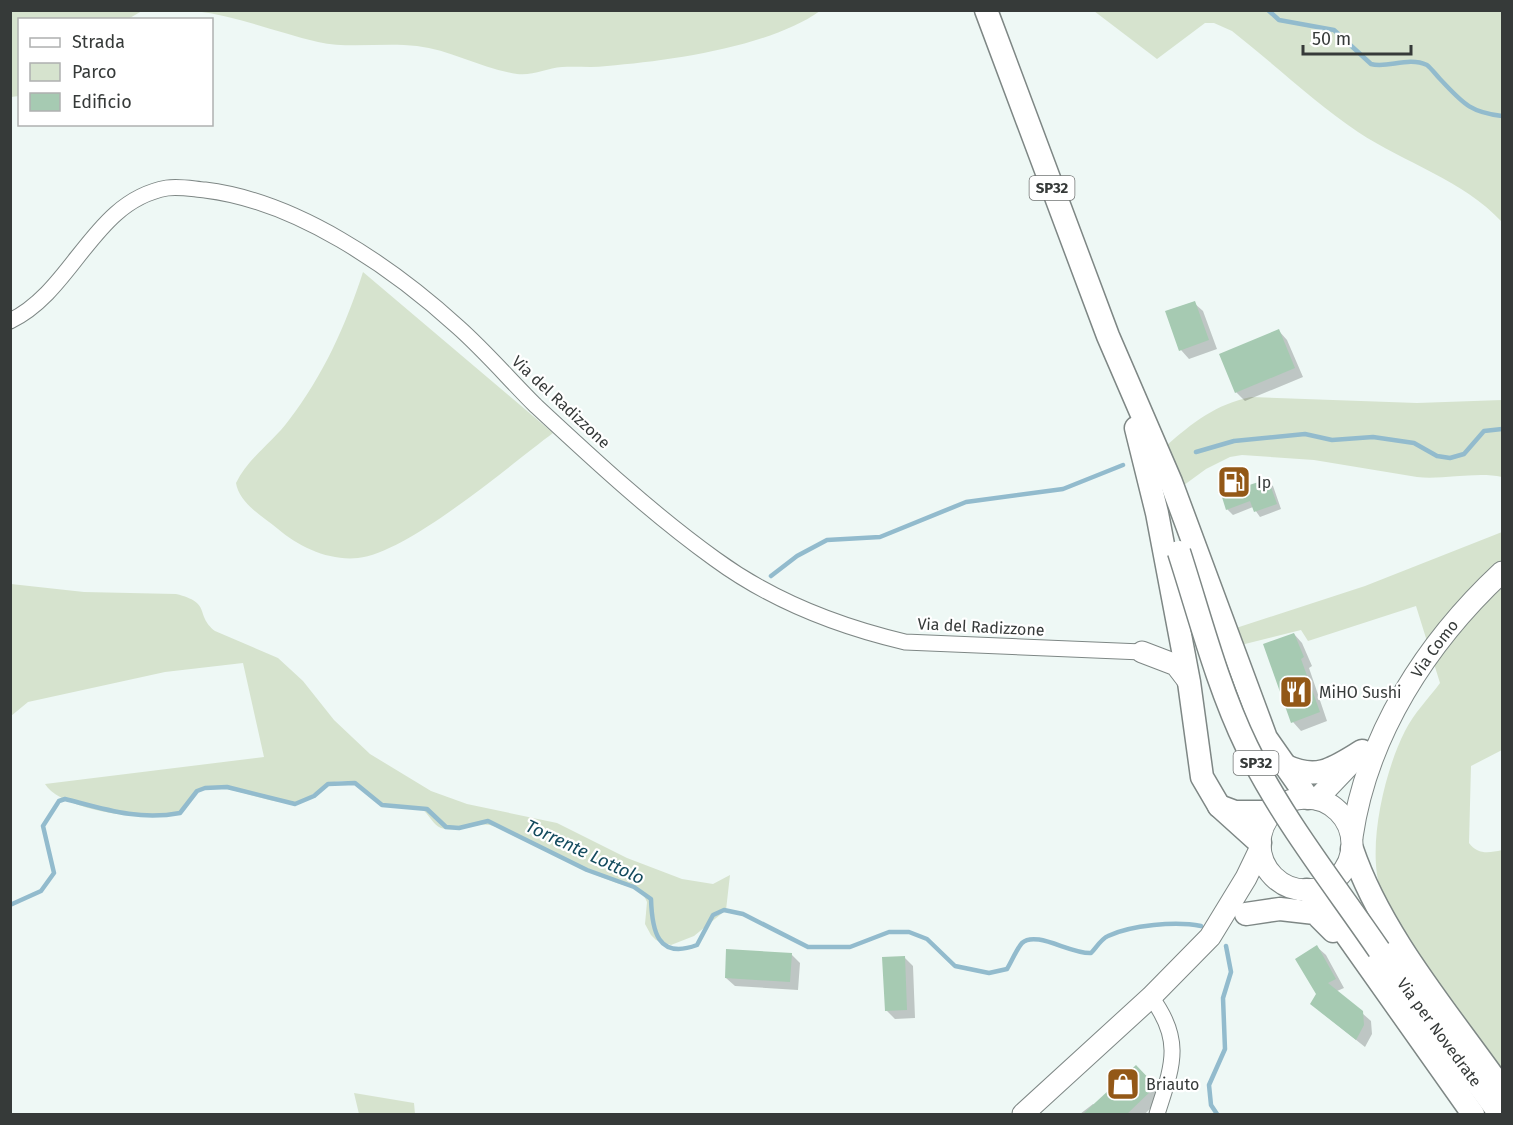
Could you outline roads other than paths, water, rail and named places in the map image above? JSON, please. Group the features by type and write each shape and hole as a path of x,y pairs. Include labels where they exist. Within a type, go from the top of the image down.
{"main road":[{"name":"SP32","path":"986,10 1120,366 1221,681 1247,747 1374,958"},
{"path":"1120,366 1157,513 1189,682 1202,777 1219,806 1260,846 1266,867 1275,878 1285,885 1304,890 1328,909 1374,958 1473,1114"},
{"path":"1120,366 1171,482 1266,738 1313,798 1338,810 1347,821 1370,896 1399,943 1503,1089"},
{"name":"Via Como","path":"1352,843 1364,784 1388,720 1413,677 1449,629 1503,572"},
{"path":"1142,652 1182,645"},
{"path":"1142,652 1176,665 1189,682"},
{"path":"1210,937 1246,878 1260,846 1264,824 1273,812 1290,801 1313,798 1362,751 1388,720"},
{"path":"1286,766 1299,772 1318,773 1335,767 1362,751"},
{"path":"1219,806 1235,812 1273,812"},
{"path":"1023,1114 1151,997 1210,937 1246,914 1304,890 1322,888 1335,880 1343,872 1352,843"},
{"path":"1246,914 1280,909 1315,913 1374,958"},
{"name":"Via per Novedrate","path":"1374,958 1500,1114"}],"street":[{"name":"Via del Radizzone","path":"10,321 60,282 94,234 143,196 167,188 234,194 274,206 371,258 393,273 459,327 535,404 647,504 715,559 758,586 816,614 871,634 905,642 1142,652"},
{"path":"1151,997 1167,1018 1172,1067 1157,1114"}],"waterway":[{"path":"1268,10 1279,20 1334,30 1371,64 1412,62 1427,65 1467,105 1482,112 1502,116"},
{"path":"1196,452 1234,441 1305,434 1332,440 1373,437 1414,443 1437,456 1450,458 1464,454 1484,431 1502,429"},
{"path":"771,576 797,556 827,540 880,537 966,502 1063,489 1123,465"},
{"name":"Torrente Lottolo","path":"10,905 41,891 54,873 43,826 59,801 65,799 108,810 150,816 180,813 197,791 205,788 227,787 295,804 314,796 328,784 355,783 382,805 427,809 446,827 459,828 488,821 587,870 634,887 651,899 655,931 665,945 673,948 684,949 697,945 713,915 724,910 743,914 808,947 850,947 889,932 909,932 927,939 955,966 989,973 1007,969 1022,943 1028,940 1036,939 1091,953 1105,937 1129,929 1167,924 1201,926"},
{"name":"Torrente Lottolo","path":"1217,1114 1211,1105 1209,1085 1225,1049 1223,998 1231,972 1226,946"}],"place":[{"name":"Ip","path":"1234,482"},
{"name":"MiHO Sushi","path":"1296,692"},
{"name":"Briauto","path":"1123,1084"}]}
